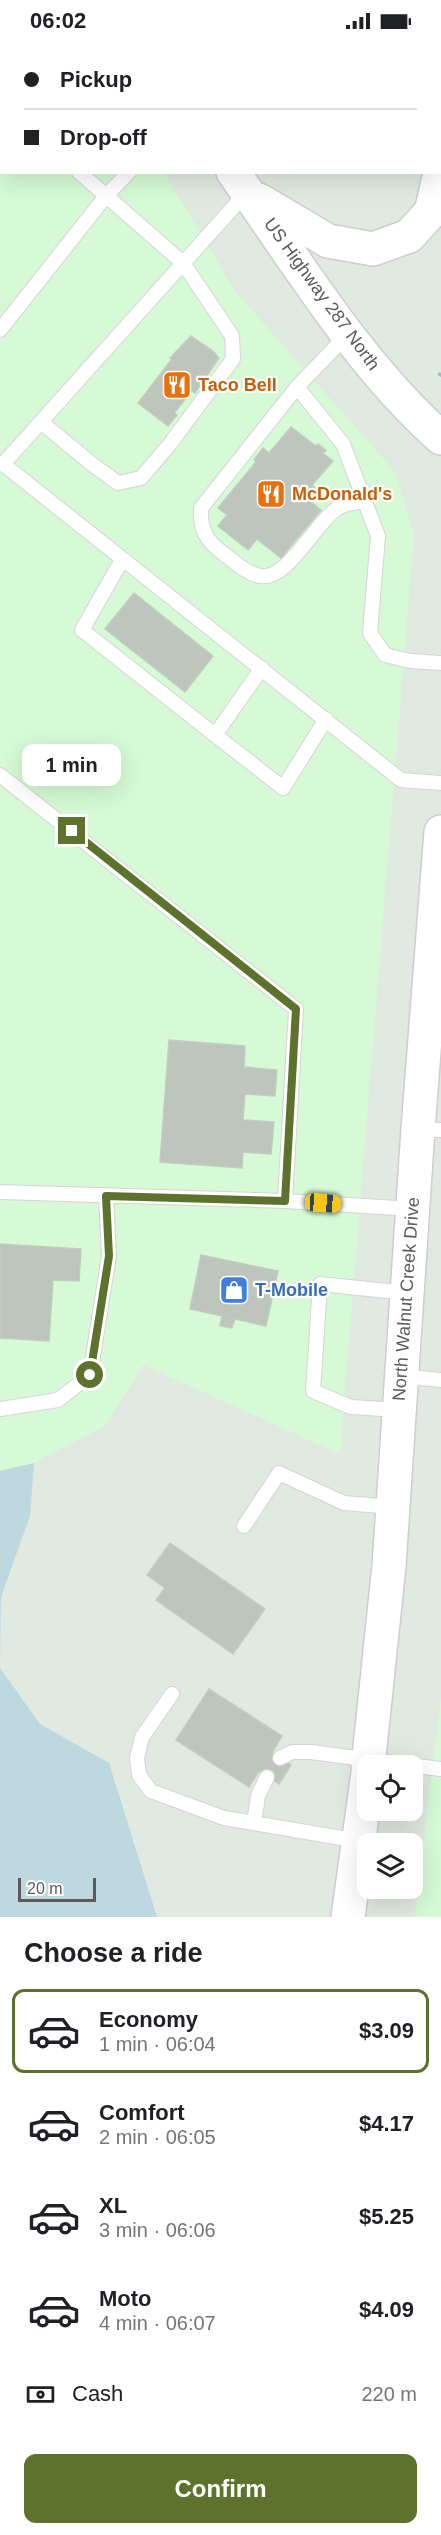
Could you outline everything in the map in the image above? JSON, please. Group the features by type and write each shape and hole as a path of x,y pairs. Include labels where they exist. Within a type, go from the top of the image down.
{"main road":[{"path":"240,182 328,241 373,249 409,236 431,212 440,174"},
{"name":"US Highway 287 North","path":"240,182 347,335 416,416 441,438"},
{"name":"North Walnut Creek Drive","path":"369,1755 389,1566 413,1209 430,1129 441,832"},
{"name":"North Walnut Creek Drive","path":"348,1917 357,1855"}],"lane":[{"path":"40,422 118,483 141,478 170,444 233,359 232,336 183,263 81,174"},
{"path":"0,330 106,196 127,174"},
{"path":"240,182 183,263 1,463 401,780 441,783"},
{"path":"347,335 297,387 201,508 203,535 249,573 262,576 273,575 286,566 337,508 364,501"},
{"path":"297,387 343,444 378,536 370,633 385,655 410,661 441,663"},
{"path":"122,560 82,630 283,788 326,719"},
{"path":"215,735 262,668"},
{"path":"0,775 296,1009 285,1201"},
{"path":"0,1192 285,1201 413,1209"},
{"path":"0,1409 58,1400 90,1375 109,1256 106,1196"},
{"path":"399,1410 351,1407 313,1391 320,1284 407,1293"},
{"path":"401,1376 441,1380"},
{"path":"244,1526 279,1473 344,1503 393,1507"},
{"path":"172,1694 142,1737 137,1758 140,1775 151,1791 224,1818 357,1841"},
{"path":"280,1758 292,1752 311,1752 357,1762"},
{"path":"423,1768 441,1769"},
{"path":"254,1823 258,1796 267,1777"}],"shaded area":[{"path":"0,174 165,174 235,291 395,472 414,535 340,1454 143,1365 105,1426 34,1463 0,1471"},
{"path":"34,1463 30,1516 1,1597 0,1668 0,1471"},
{"path":"0,1668 40,1724 109,1763 157,1917 0,1917"},
{"path":"441,1695 441,1917 415,1917 417,1899 423,1899 423,1849"}],"building":[{"name":"Taco Bell","path":"191,336 219,358 195,393 192,391 174,413 177,415 168,426 138,403 172,359 170,358"},
{"name":"McDonald's","path":"291,427 316,446 318,444 326,450 323,453 333,461 312,485 317,489 308,499 321,510 281,558 257,539 248,550 218,526 227,515 218,508 256,462 254,460 263,448 269,453"},
{"path":"134,593 213,656 185,692 105,629"},
{"path":"169,1040 245,1046 244,1067 277,1070 275,1096 245,1094 243,1120 274,1122 271,1154 243,1152 242,1168 160,1162"},
{"path":"0,1244 81,1249 79,1281 53,1280 49,1341 0,1338"},
{"name":"T-Mobile","path":"201,1255 278,1271 266,1326 235,1319 232,1328 220,1326 222,1316 190,1309"},
{"path":"170,1543 265,1609 233,1654 156,1600 165,1588 147,1575"},
{"path":"209,1689 282,1736 272,1753 291,1765 279,1784 259,1771 249,1787 176,1740"}],"place":[{"name":"Taco Bell","path":"177,385"},
{"name":"McDonald's","path":"271,494"},
{"name":"T-Mobile","path":"234,1290"}],"route":[{"path":"72,831 296,1009 285,1201 106,1196 109,1256 90,1375"}]}
